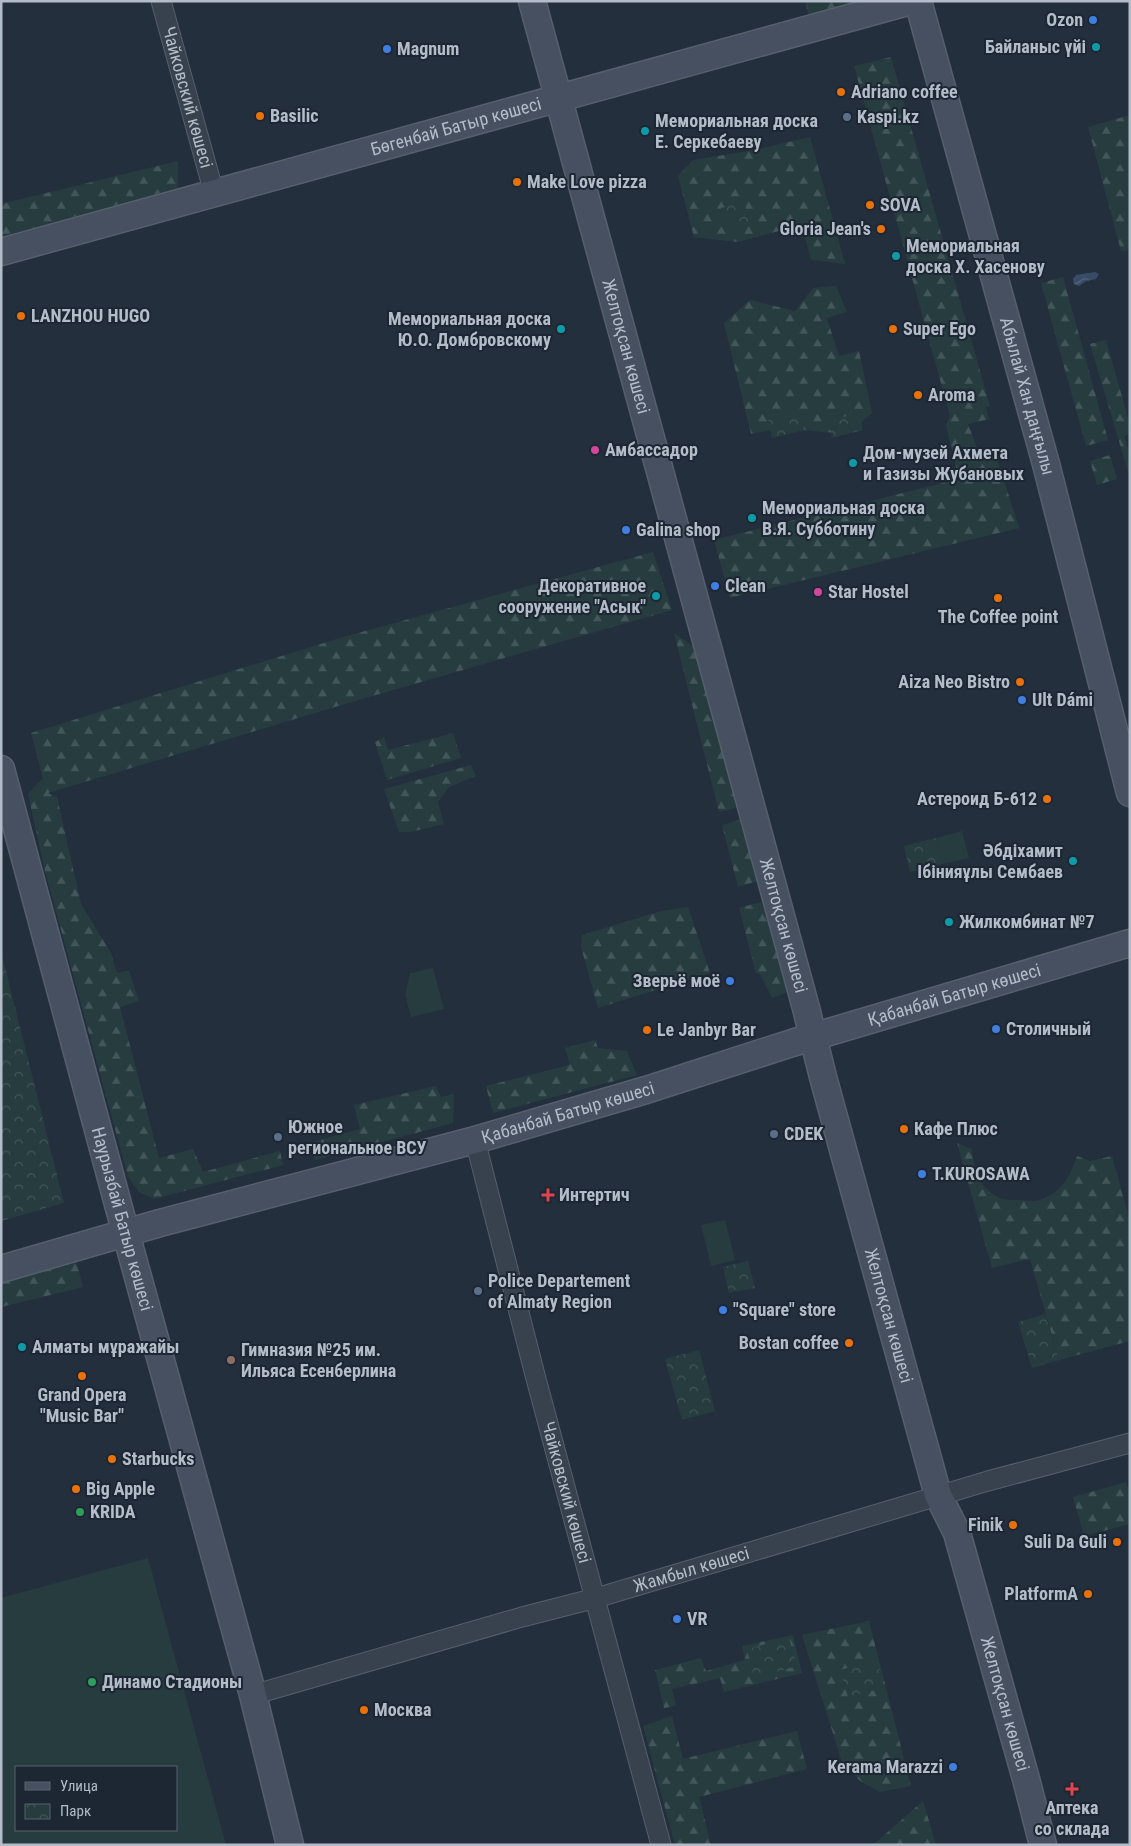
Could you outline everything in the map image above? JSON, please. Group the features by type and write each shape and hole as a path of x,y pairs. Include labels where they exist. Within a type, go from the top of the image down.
{"main road":[{"name":"Желтоқсан көшесі","path":"532,1 938,1496 957,1533 1043,1845"},
{"name":"Бөгенбай Батыр көшесі","path":"1,252 911,1"},
{"name":"Абылай Хан даңғылы","path":"918,1 1046,464 1130,793"},
{"name":"Наурызбай Батыр көшесі","path":"1,768 126,1234 253,1695 290,1845"},
{"name":"Қабанбай Батыр көшесі","path":"1,1269 160,1223 475,1140 1130,943"}],"street":[{"name":"Чайковский көшесі","path":"161,1 214,193"},
{"name":"Чайковский көшесі","path":"475,1140 535,1375 661,1845"},
{"name":"Жамбыл көшесі","path":"253,1695 522,1617 596,1598 938,1496 1130,1443"}],"green space":[{"path":"805,1 871,1 810,21"},
{"path":"891,57 990,406 986,407 989,419 968,424 980,456 995,452 1019,528 730,598 714,540 959,479 946,425 950,416 854,66"},
{"path":"1130,115 1130,250 1121,251 1088,127"},
{"path":"810,137 845,264 811,260 802,225 737,242 694,237 678,176 693,160 755,150"},
{"path":"178,161 178,188 1,237 1,204"},
{"path":"744,202 750,222 726,228 721,208"},
{"path":"1063,277 1108,440 1086,446 1041,283"},
{"path":"836,286 847,312 827,318 839,356 859,351 872,413 847,434 782,428 751,434 724,323 750,300 795,311 813,288"},
{"path":"1106,340 1130,425 1130,434 1124,436 1130,455 1129,475 1090,344"},
{"path":"799,412 804,430 772,438 768,420"},
{"path":"859,413 863,430 832,438 827,421"},
{"path":"1110,455 1117,479 1097,485 1090,461"},
{"path":"653,552 672,610 355,701 48,793 57,797 81,904 111,953 117,973 129,971 139,1001 120,1007 159,1158 193,1149 203,1172 280,1151 283,1165 154,1199 139,1192 128,1177 45,871 28,794 43,778 31,733 340,638"},
{"path":"674,633 696,648 739,807 719,812"},
{"path":"453,733 461,758 387,780 375,742 384,737 388,750"},
{"path":"471,765 476,776 449,787 438,802 444,824 411,832 399,832 384,789"},
{"path":"743,819 758,881 738,887 722,825"},
{"path":"962,831 969,858 942,864 936,838"},
{"path":"936,838 942,864 910,872 904,846"},
{"path":"761,902 793,990 772,998 760,974 756,973 739,908"},
{"path":"688,907 710,973 598,1008 581,947 582,935 661,911"},
{"path":"1,951 64,1203 1,1221"},
{"path":"433,968 444,1009 411,1017 405,995 410,973"},
{"path":"595,1040 598,1048 627,1051 637,1075 493,1113 486,1086 570,1065 565,1048"},
{"path":"436,1086 441,1097 454,1094 453,1123 315,1160 309,1143 360,1129 354,1105"},
{"path":"957,1143 972,1149 976,1172 989,1191 995,1196 1008,1200 1034,1201 1050,1196 1057,1191 1067,1178 1077,1156 1090,1161 1112,1156 1130,1222 1130,1341 1059,1360 1030,1259 992,1268"},
{"path":"725,1220 735,1260 711,1266 701,1225"},
{"path":"76,1260 83,1287 1,1307 1,1280"},
{"path":"748,1261 755,1288 729,1293 723,1267"},
{"path":"1045,1314 1059,1360 1032,1368 1018,1322"},
{"path":"699,1350 715,1411 682,1420 665,1359"},
{"path":"1126,1482 1130,1496 1130,1524 1084,1536 1073,1497"},
{"name":"Динамо Стадионы","path":"148,1558 226,1845 1,1845 1,1598"},
{"path":"869,1621 911,1786 880,1792 860,1781 842,1762 802,1635"},
{"path":"793,1635 802,1673 724,1692 720,1678 672,1689 676,1706 664,1708 655,1670 701,1658 706,1671 745,1660 742,1646"},
{"path":"789,1638 797,1666 754,1678 747,1649"},
{"path":"877,1660 884,1688 848,1697 840,1670"},
{"path":"672,1716 683,1759 797,1731 807,1769 699,1797 711,1845 675,1845 643,1726"},
{"path":"923,1801 936,1845 873,1845"}],"water":[{"path":"1095,272 1099,274 1096,279 1086,281 1079,286 1074,284 1073,279 1076,275"}],"place":[{"name":"Ozon","path":"1093,20"},
{"name":"Байланыс үйі","path":"1096,47"},
{"name":"Magnum","path":"387,49"},
{"name":"Adriano coffee","path":"841,92"},
{"name":"Basilic","path":"260,116"},
{"name":"Kaspi.kz","path":"847,117"},
{"name":"Мемориальная доска Е. Серкебаеву","path":"645,131"},
{"name":"Make Love pizza","path":"517,182"},
{"name":"SOVA","path":"870,205"},
{"name":"Gloria Jean's","path":"881,229"},
{"name":"Мемориальная доска Х. Хасенову","path":"896,256"},
{"name":"LANZHOU HUGO","path":"21,316"},
{"name":"Мемориальная доска Ю.О. Домбровскому","path":"561,329"},
{"name":"Super Ego","path":"893,329"},
{"name":"Aroma","path":"918,395"},
{"name":"Амбассадор","path":"595,450"},
{"name":"Дом-музей Ахмета и Газизы Жубановых","path":"853,463"},
{"name":"Мемориальная доска В.Я. Субботину","path":"752,518"},
{"name":"Galina shop","path":"626,530"},
{"name":"Clean","path":"715,586"},
{"name":"Star Hostel","path":"818,592"},
{"name":"Декоративное сооружение \"Асык\"","path":"656,596"},
{"name":"The Coffee point","path":"998,598"},
{"name":"Aiza Neo Bistro","path":"1020,682"},
{"name":"Ult Dámi","path":"1022,700"},
{"name":"Астероид Б-612","path":"1047,799"},
{"name":"Әбдіхамит Ібінияұлы Сембаев","path":"1073,861"},
{"name":"Жилкомбинат №7","path":"949,922"},
{"name":"Зверьё моё","path":"730,981"},
{"name":"Столичный","path":"996,1029"},
{"name":"Le Janbyr Bar","path":"647,1030"},
{"name":"Кафе Плюс","path":"904,1129"},
{"name":"CDEK","path":"774,1134"},
{"name":"Южное региональное ВСУ","path":"278,1137"},
{"name":"T.KUROSAWA","path":"922,1174"},
{"name":"Интертич","path":"548,1195"},
{"name":"Police Departement of Almaty Region","path":"478,1291"},
{"name":"\"Square\" store","path":"723,1310"},
{"name":"Bostan coffee","path":"849,1343"},
{"name":"Алматы мұражайы","path":"22,1347"},
{"name":"Гимназия №25 им. Ильяса Есенберлина","path":"231,1360"},
{"name":"Grand Opera \"Music Bar\"","path":"82,1376"},
{"name":"Starbucks","path":"112,1459"},
{"name":"Big Apple","path":"76,1489"},
{"name":"KRIDA","path":"80,1512"},
{"name":"Finik","path":"1013,1525"},
{"name":"Suli Da Guli","path":"1117,1542"},
{"name":"PlatformA","path":"1088,1594"},
{"name":"VR","path":"677,1619"},
{"name":"Динамо Стадионы","path":"92,1682"},
{"name":"Москва","path":"364,1710"},
{"name":"Kerama Marazzi","path":"953,1767"},
{"name":"Аптека со склада","path":"1072,1789"}]}
